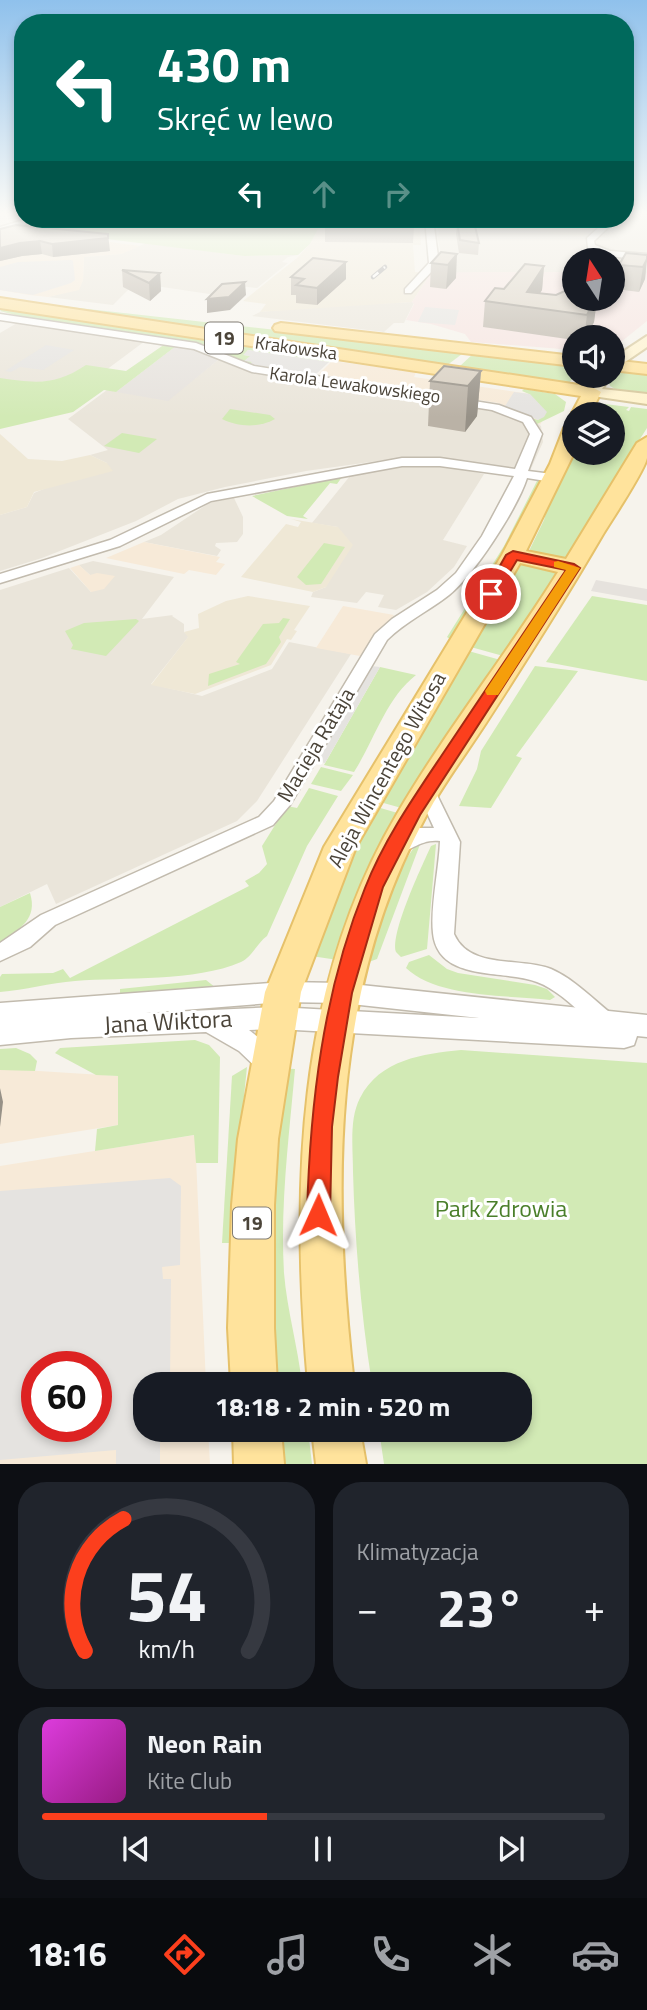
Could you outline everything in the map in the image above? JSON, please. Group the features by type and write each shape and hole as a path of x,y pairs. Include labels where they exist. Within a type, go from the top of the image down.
{"main road":[{"name":"Krakowska","path":"0,297 562,360"},
{"name":"Krakowska","path":"0,303 592,392"},
{"path":"625,357 647,340"},
{"path":"625,368 647,369"},
{"path":"587,402 595,388"},
{"path":"592,392 647,398"},
{"name":"Aleja Wincentego Witosa","path":"330,1372 321,1271 321,1127 339,1007 368,903 391,849 426,791 574,568 647,443"},
{"name":"Aleja Wincentego Witosa","path":"253,1372 251,1328 253,1205 258,1139 280,1005 340,847 513,555 562,455"},
{"path":"513,555 574,568"},
{"path":"258,1442 259,1464"},
{"path":"338,1442 341,1464"}],"street":[{"path":"408,291 418,280"},
{"name":"Karola Lewakowskiego","path":"0,317 196,346 252,369 503,408 527,420 535,430 535,441 520,474"},
{"path":"0,579 115,543 194,503 222,495 402,462 448,463 552,478"},
{"name":"Macieja Rataja","path":"0,953 22,941 48,920 266,821 281,806 381,637 391,626 445,592 462,575 520,481 520,474"},
{"path":"426,791 449,836 443,933 447,947 458,958 473,964 542,974 605,1021"},
{"path":"391,849 426,833 449,836"},
{"name":"Jana Wiktora","path":"0,1034 71,1027 208,1020 280,1005"},
{"name":"Jana Wiktora","path":"0,1014 280,1005 339,1007"},
{"path":"339,1007 605,1021 647,1026"},
{"path":"339,1007 647,1039"},
{"path":"208,1020 248,1042 269,1062"}],"shaded area":[{"path":"0,280 83,280 79,290 48,297 0,290"},
{"path":"0,280 75,280 33,295 0,290"},
{"path":"83,280 267,280 257,288 240,286 216,295 149,285 131,287 113,305 48,297 79,289"},
{"path":"269,280 426,280 412,302 260,312 266,304 243,301"},
{"path":"426,280 562,280 562,312 625,312 625,280 647,280 647,321 625,339 625,325 562,325 562,349 471,342 465,334 406,320 414,304 412,302"},
{"path":"414,303 404,323 394,323 384,332 252,316 260,312 314,307"},
{"path":"425,307 459,310 455,325 418,322"},
{"path":"17,323 145,341 98,376 0,386 0,333"},
{"path":"46,345 74,350 43,370 20,367 11,372 5,371"},
{"path":"176,346 200,351 218,360 168,401 116,392"},
{"path":"248,350 329,362 316,374 250,364 252,362 244,361 250,356 243,355"},
{"path":"218,360 246,371 501,405 523,413 541,426 543,442 530,471 455,459 406,457 306,471 225,487 178,499 136,521 42,558 0,571 0,515 27,507 34,493 107,463 90,455 108,450 68,419 107,390 168,400"},
{"path":"332,361 416,372 414,377 530,394 547,412 540,425 525,413 498,403 319,374"},
{"path":"514,392 530,394 547,412 544,417 538,420 505,406"},
{"path":"0,434 28,459 62,461 90,455 107,463 113,471 34,492 27,507 0,515"},
{"path":"406,466 450,467 484,474 443,540 467,546 454,567 427,592 396,610 378,607 384,595 366,592 357,603 311,597 313,592 326,587 338,527 312,523 350,476"},
{"path":"234,498 243,517 243,534 237,542 216,543 215,546 221,550 217,556 144,542 161,535 209,503"},
{"path":"291,519 338,527 353,545 326,587 313,592 241,577 286,524 298,527 301,522"},
{"path":"144,542 220,557 216,562 225,564 216,575 189,570 184,574 106,558"},
{"path":"93,561 174,577 142,619 173,615 184,624 184,632 189,636 151,684 202,696 272,669 289,642 351,654 257,801 237,821 56,904 47,884 0,907 0,590 69,568 91,592 90,575 79,565"},
{"path":"79,565 90,575 97,573 115,576 104,589 91,592 70,568"},
{"path":"596,580 647,589 647,601 591,591"},
{"path":"248,596 310,606 294,630 297,631 291,640 287,639 271,665 195,694 151,685 188,637 184,632 199,628 198,614 226,601"},
{"path":"343,606 394,615 360,656 316,648"},
{"path":"371,666 380,667 325,763 315,761"},
{"path":"0,1070 118,1076 118,1125 0,1144"},
{"path":"195,1135 205,1372 133,1372 133,1442 209,1442 210,1464 0,1464 0,1166"},
{"path":"170,1178 181,1186 180,1265 162,1267 163,1279 171,1279 170,1372 133,1372 133,1442 160,1442 160,1464 116,1464 116,1450 0,1460 0,1191"}],"green space":[{"path":"16,301 466,351 446,366"},
{"path":"2,309 340,360 329,362 248,350 244,355 251,356 252,365 279,369 276,370 245,365 208,347 30,319 0,311"},
{"path":"165,344 176,346 116,392 104,390 73,412 0,429 0,378 24,381 54,380 86,365 126,371"},
{"path":"475,352 562,362 562,385 459,367"},
{"path":"625,371 647,372 647,395 620,392 613,388 625,388"},
{"path":"524,389 555,394 566,402 562,402 562,412 537,424 531,418 538,420 546,412 529,394 522,391"},
{"path":"625,406 629,407 626,410 629,411 631,407 647,409 647,428 625,462"},
{"path":"230,409 270,415 275,419 255,425 235,424 222,419"},
{"path":"122,433 157,439 139,453 104,446"},
{"path":"566,465 623,465 603,496 596,517 572,557 565,560 531,553 530,549 544,520 551,496"},
{"path":"342,477 337,484 330,483 303,516 308,519 287,516 252,496"},
{"path":"538,479 544,481 519,530 452,641 447,637 504,546"},
{"path":"324,543 345,547 321,584 306,585 297,577"},
{"path":"520,562 556,572 507,657 467,646"},
{"path":"592,596 647,605 647,681 546,662"},
{"path":"283,618 290,619 279,637 281,642 266,664 208,686 209,674 240,664 236,662 263,624 279,623"},
{"path":"136,619 139,621 106,656 71,649 73,645 65,631 84,623"},
{"path":"465,650 504,661 405,809 380,802"},
{"path":"535,666 578,671 516,756 522,758 491,808 459,806 477,769 481,751"},
{"path":"380,667 416,675 388,708 354,772 324,765"},
{"path":"321,767 353,775 341,791 311,784"},
{"path":"309,788 338,796 307,846 267,936 241,962 181,976 75,981 0,992 2,974 53,973 63,969 70,978 249,886 245,881 259,873 267,864 262,846 287,806 297,808"},
{"path":"377,807 401,814 338,960 311,956 342,872"},
{"path":"422,839 377,959 366,963 397,878 413,849"},
{"path":"436,844 427,949 401,957 396,952 395,943 402,915 431,846"},
{"path":"30,893 32,910 29,917 20,928 0,942 0,907"},
{"path":"429,955 447,969 458,973 535,985 547,989 555,997 550,1000 454,990 419,978 406,968 409,962"},
{"path":"206,980 216,988 163,993 120,993 120,989"},
{"path":"195,1040 209,1045 220,1057 218,1163 196,1163 194,1135 95,1151 97,1129 118,1125 118,1076 96,1075 55,1053 60,1048"},
{"path":"16,1048 30,1054 37,1061 35,1071 0,1070 0,1049"},
{"name":"Park Zdrowia","path":"461,1050 647,1063 647,1464 384,1464 381,1442 532,1442 532,1372 370,1372 355,1225 352,1134 354,1115 360,1098 379,1075 404,1061"},
{"path":"247,1067 229,1243 222,1243 232,1076"},
{"path":"278,1068 295,1069 286,1171 283,1248 285,1287 300,1372 266,1372 264,1338"},
{"path":"271,1442 309,1442 312,1464 273,1464"}],"building":[{"path":"302,280 326,280 317,288 296,285"},
{"path":"511,280 535,280 527,292 556,295 562,292 562,312 485,301 495,288 504,289"},
{"path":"245,282 229,297 207,299 222,284"},
{"path":"565,312 588,312 587,315"},
{"path":"444,366 481,371 468,386 430,381"}],"slow traffic":[{"path":"492,691 574,568 558,564"}],"route":[{"path":"318,1215 321,1127 327,1077 342,993 374,887 391,849 411,815 574,568 513,555 491,594"}]}
